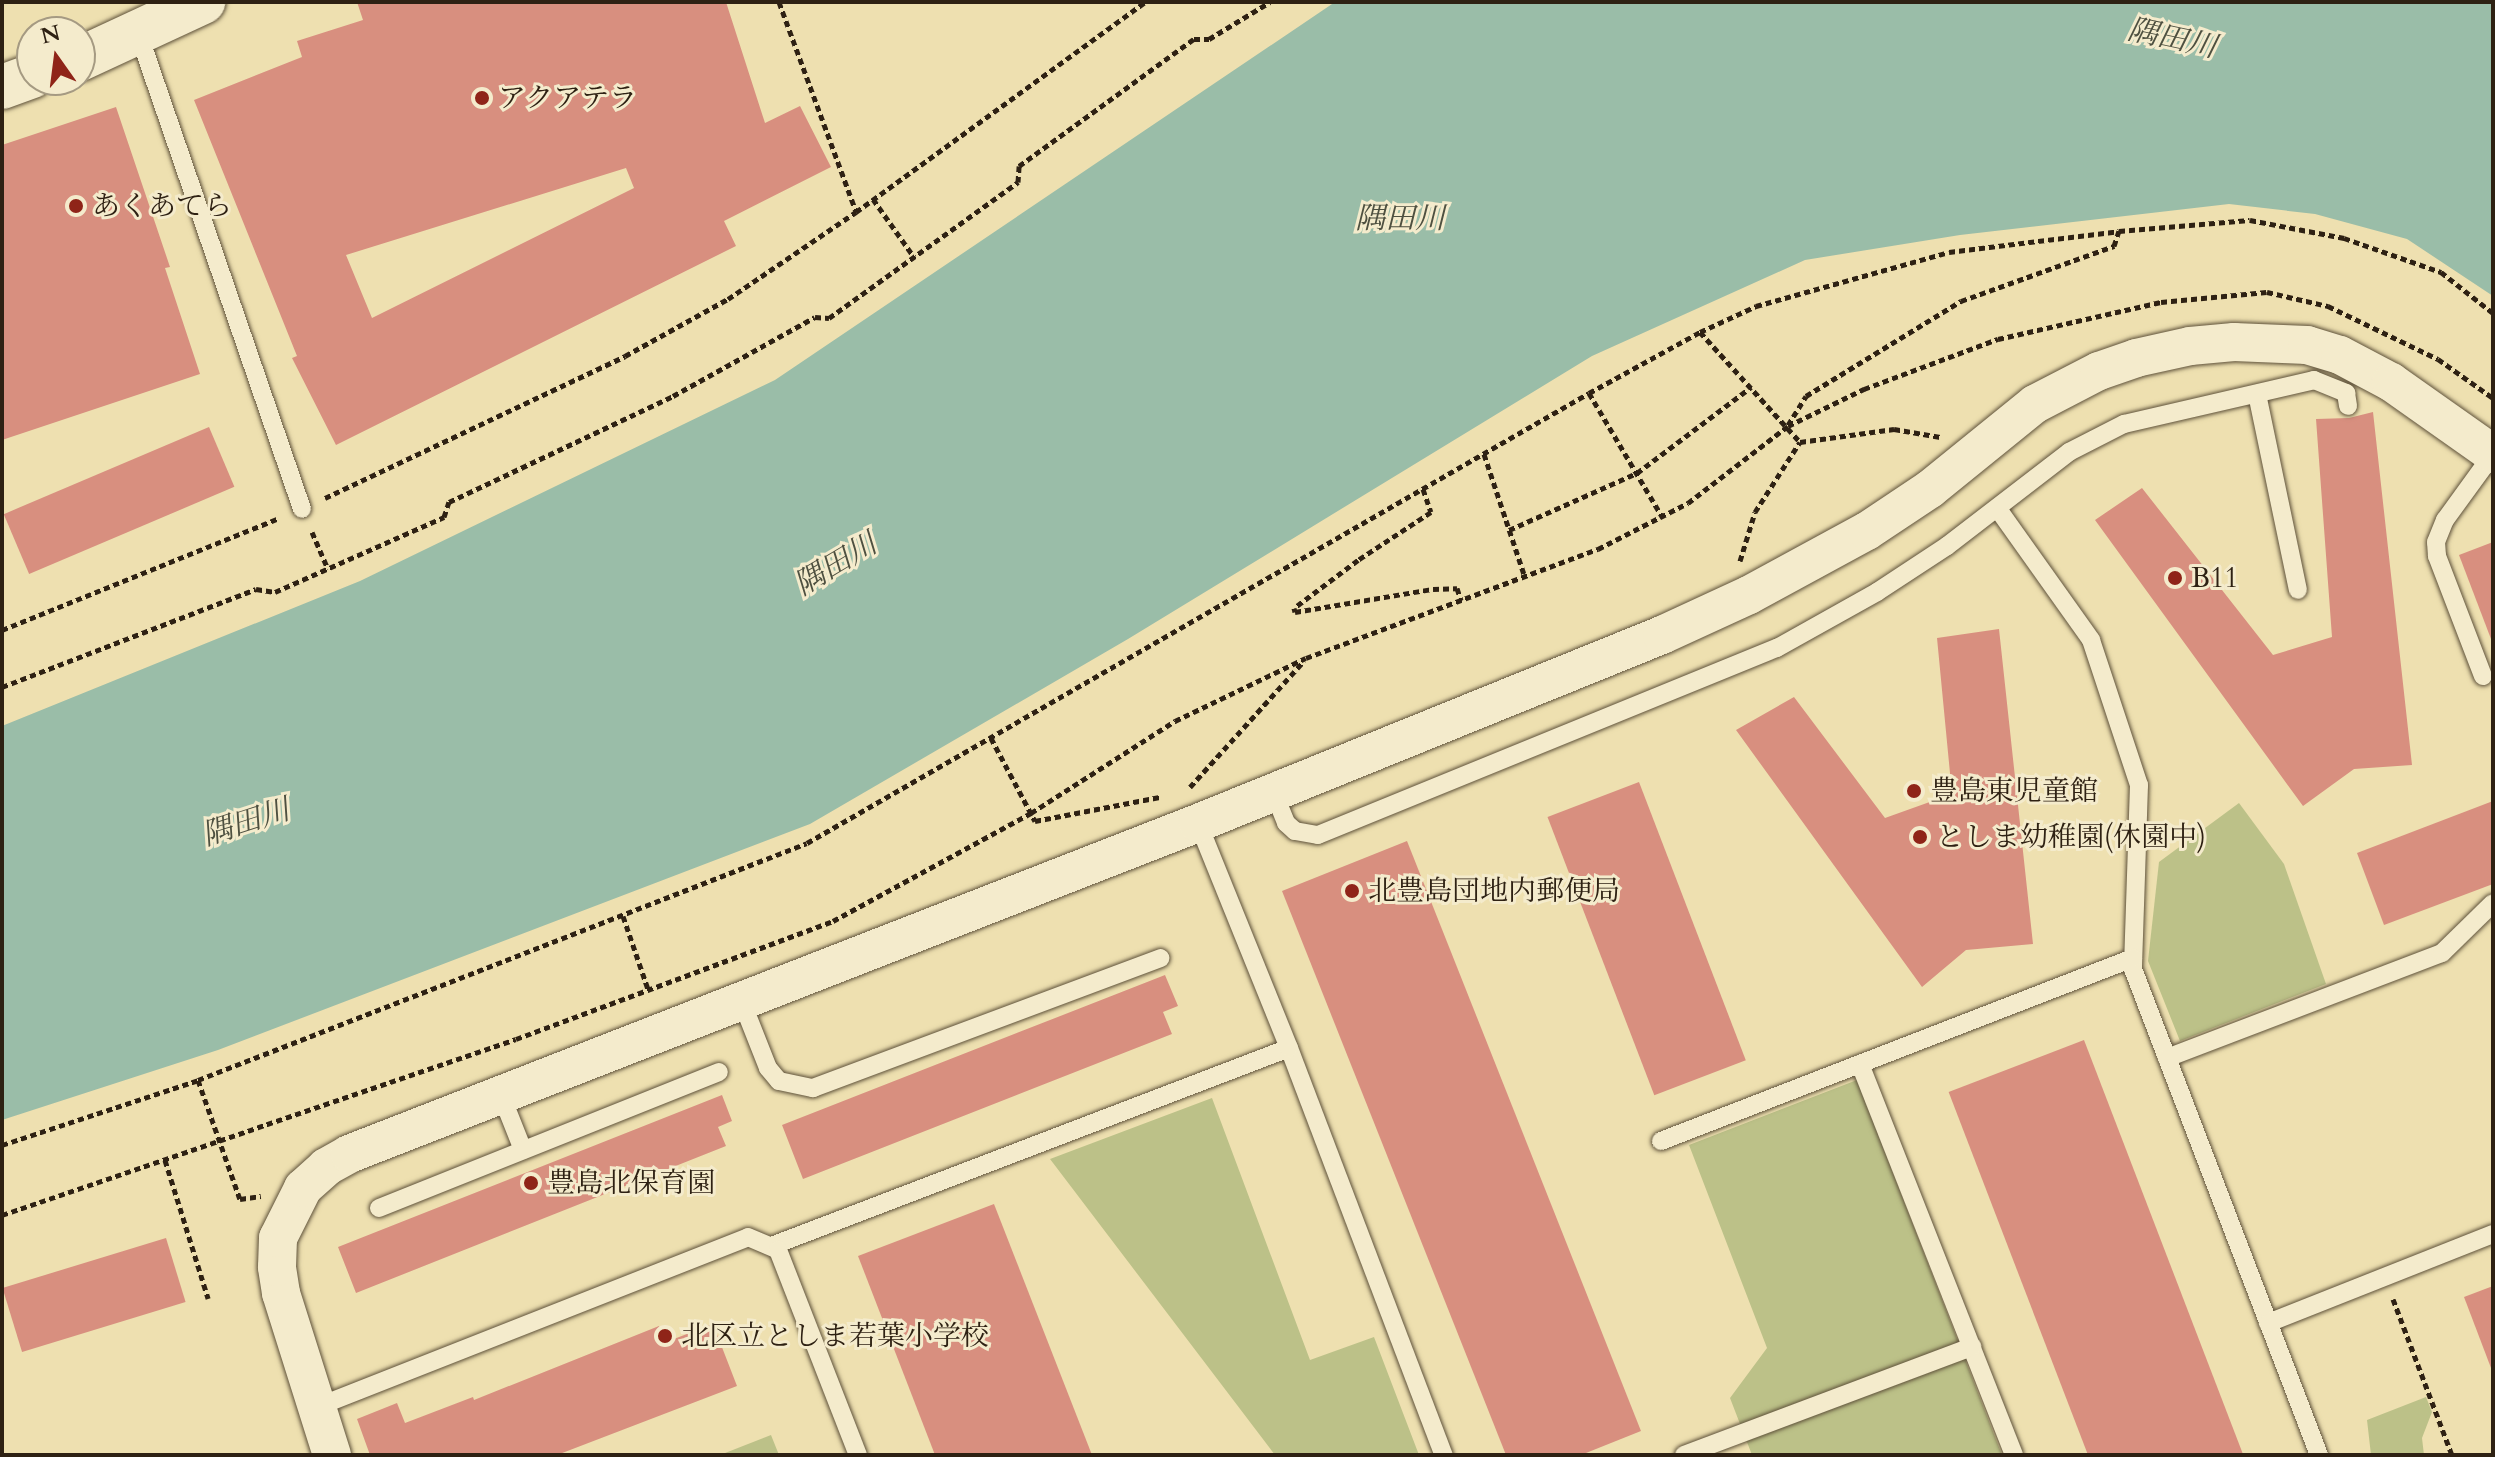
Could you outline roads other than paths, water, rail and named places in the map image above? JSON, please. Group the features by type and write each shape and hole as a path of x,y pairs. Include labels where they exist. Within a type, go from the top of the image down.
{"street":[{"path":"96,47 134,18 203,2"},
{"path":"332,1455 277,1267 278,1238 303,1188 326,1167 349,1154 742,1002 1191,808 1274,793 1662,635 1749,595 1867,531 1968,458 2035,404 2099,371 2190,346 2261,342 2307,345 2340,355 2391,382 2493,454"}],"lane":[{"path":"134,18 302,509"},
{"path":"1274,793 1286,823 1295,831 1307,836 1333,830 1777,648 1877,592 1998,509 2069,452 2106,432 2146,417 2314,380 2346,393 2348,406"},
{"path":"2257,394 2298,590"},
{"path":"2483,676 2437,556 2436,542 2445,520 2493,454"},
{"path":"1998,509 2091,640 2139,785 2133,969 2319,1455"},
{"path":"1191,808 1289,1048 1444,1455"},
{"path":"2167,1058 2442,953 2493,903"},
{"path":"742,1002 768,1068 779,1081 813,1088 1161,958"},
{"path":"1661,1141 2133,958"},
{"path":"317,1407 748,1237 774,1245 1289,1048"},
{"path":"1860,1064 2014,1455"},
{"path":"379,1208 719,1072"},
{"path":"502,1097 523,1150"},
{"path":"2268,1323 2493,1234"},
{"path":"774,1245 858,1455"},
{"path":"1684,1455 1972,1347"}],"water":[{"name":"隅田川","path":"1335,2 2493,2 2493,296 2407,239 2315,214 2229,204 1960,235 1805,260 1592,356 1128,639 810,824 218,1050 2,1120 2,726 360,581 775,380"}],"place":[{"name":"アクアテラ","path":"482,98"},
{"name":"あくあてら","path":"76,206"},
{"name":"B11","path":"2175,578"},
{"name":"豊島東児童館","path":"1914,791"},
{"name":"としま幼稚園(休園中)","path":"1920,837"},
{"name":"北豊島団地内郵便局","path":"1352,891"},
{"name":"豊島北保育園","path":"531,1183"},
{"name":"北区立としま若葉小学校","path":"665,1336"}]}
